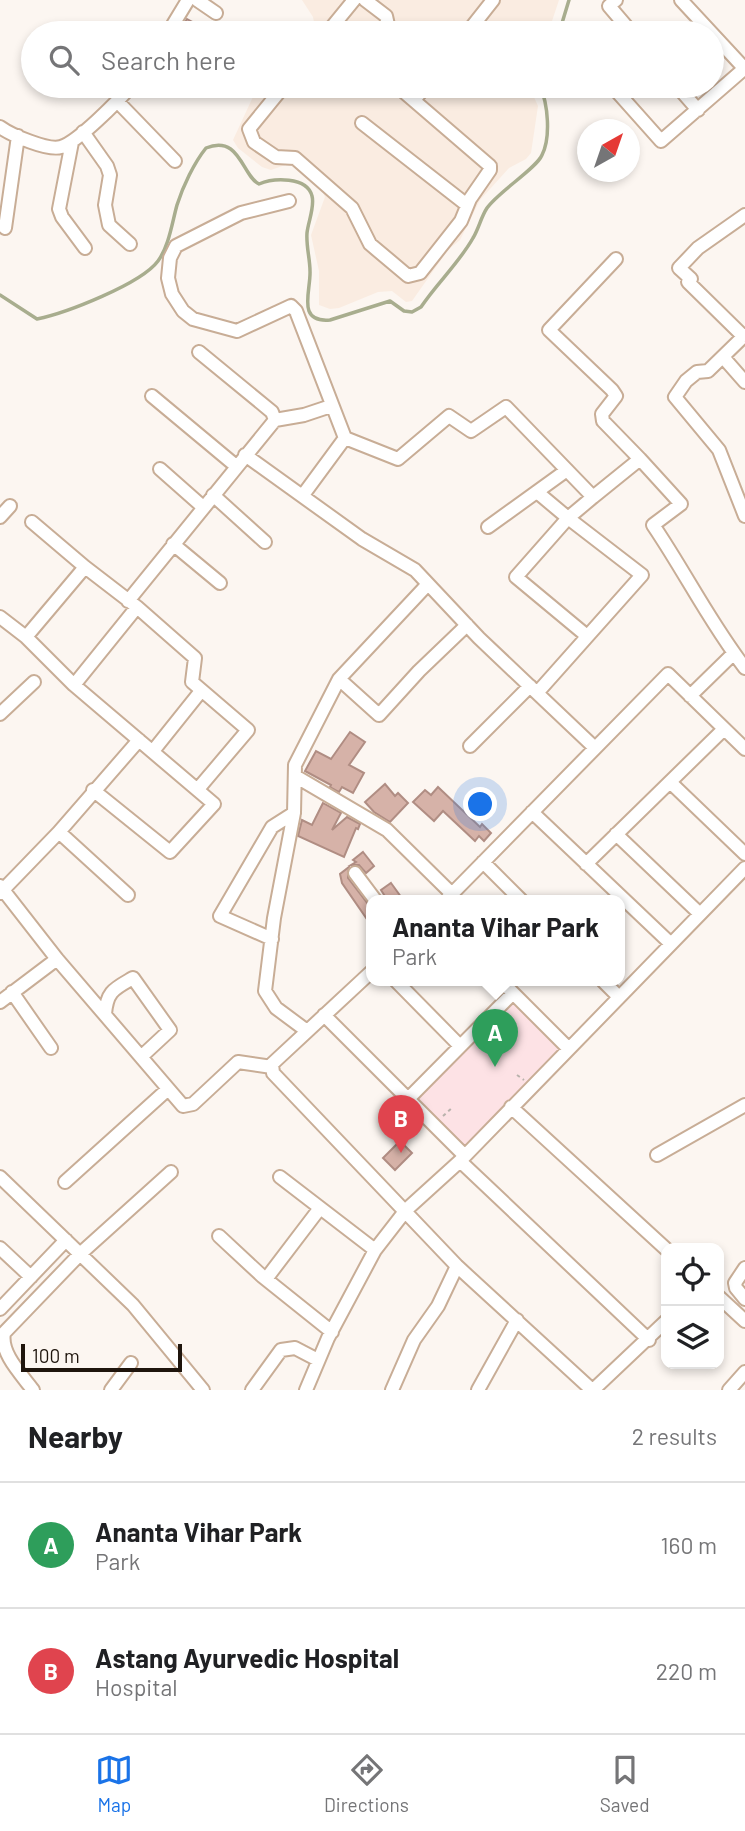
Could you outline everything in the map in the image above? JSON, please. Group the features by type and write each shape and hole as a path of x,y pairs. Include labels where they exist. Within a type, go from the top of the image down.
{"street":[{"path":"175,21 188,0"},
{"path":"197,0 216,13"},
{"path":"337,21 354,0"},
{"path":"365,0 386,16 387,21"},
{"path":"476,21 493,0"},
{"path":"616,0 609,6 622,21"},
{"path":"681,0 700,21"},
{"path":"724,46 745,69 724,87"},
{"path":"0,127 51,148 61,147 72,142 120,98"},
{"path":"274,98 249,129 254,142 276,158 295,158 318,177 352,208 370,244 408,276 420,273 461,221 467,205 490,170 490,166 412,98"},
{"path":"623,98 661,141 712,98"},
{"path":"688,98 698,110"},
{"path":"117,101 176,162"},
{"path":"362,123 467,205"},
{"path":"83,132 110,174 105,205 109,225 130,244"},
{"path":"5,228 18,136"},
{"path":"72,142 60,209 62,217 85,248"},
{"path":"289,201 241,213 176,246 170,258 168,278 172,294 187,315 233,331 285,307 294,307 345,438 398,458 449,416 471,431 506,407 593,497"},
{"path":"745,215 698,248 679,268 691,279 688,282 744,335 708,371 697,372 686,381 675,397 719,450 739,482 745,516"},
{"path":"616,259 549,330 612,390 616,396 602,414 603,421 681,505 653,525 679,563 717,632 745,668"},
{"path":"200,352 272,412 275,420"},
{"path":"723,356 745,382"},
{"path":"152,396 236,466"},
{"path":"74,685 173,544 275,420 304,415 331,406"},
{"path":"303,495 345,438"},
{"path":"245,455 362,539 415,570 467,625 595,748"},
{"path":"587,636 516,577 568,518 640,459"},
{"path":"160,469 203,507"},
{"path":"488,527 567,470"},
{"path":"470,746 587,636 642,575 537,492"},
{"path":"213,495 265,542"},
{"path":"0,517 10,506"},
{"path":"32,522 195,658 192,682 248,730 198,789"},
{"path":"173,544 220,583"},
{"path":"26,637 85,567"},
{"path":"307,1031 276,1008 265,991 295,813 295,765 339,679 428,583"},
{"path":"0,617 26,637 74,685 214,804 170,852 93,790"},
{"path":"339,679 379,715 419,671 467,625"},
{"path":"690,696 734,653"},
{"path":"450,895 668,674 745,749"},
{"path":"0,714 34,682"},
{"path":"153,751 201,691"},
{"path":"586,864 724,729"},
{"path":"139,740 58,832 1,890 183,1106 192,1104 238,1062 272,1067"},
{"path":"295,776 387,830 446,895"},
{"path":"670,782 745,854"},
{"path":"532,812 619,895"},
{"path":"272,939 220,916 272,827 295,813"},
{"path":"58,832 128,895"},
{"path":"616,834 700,914"},
{"path":"483,862 516,895"},
{"path":"306,1390 318,1360 375,1250 406,1210 462,1158 745,868"},
{"path":"355,873 372,895"},
{"path":"625,901 670,943"},
{"path":"0,1002 57,959"},
{"path":"366,977 272,1063 273,1073 457,1266 592,1390 661,1327"},
{"path":"105,1014 109,994 133,978 170,1030 141,1057"},
{"path":"401,986 460,1046"},
{"path":"506,986 568,1048"},
{"path":"609,986 618,996"},
{"path":"12,992 51,1048"},
{"path":"408,1099 513,993"},
{"path":"324,1015 434,1125 462,1158 649,1340"},
{"path":"65,1182 168,1089"},
{"path":"657,1155 745,1105"},
{"path":"511,1107 661,1244"},
{"path":"33,1390 3,1350 1,1341 4,1332 80,1254 171,1172"},
{"path":"280,1177 375,1250"},
{"path":"0,1178 134,1305 202,1390"},
{"path":"266,1279 320,1209"},
{"path":"219,1236 266,1279 332,1332"},
{"path":"0,1310 66,1240"},
{"path":"0,1248 31,1277"},
{"path":"392,1390 415,1340 438,1306 457,1266"},
{"path":"745,1268 735,1283 745,1299"},
{"path":"724,1302 745,1321"},
{"path":"478,1390 517,1320"},
{"path":"252,1390 281,1350 295,1348 318,1360"},
{"path":"111,1390 131,1363"},
{"path":"729,1390 745,1372"}],"path":[{"path":"434,1125 453,1107"}],"shaded area":[{"path":"302,0 559,0 552,21 314,21"},
{"path":"252,98 534,98 538,106 531,153 526,159 509,168 480,200 460,240 448,250 412,301 406,302 392,291 378,292 339,308 330,309 319,305 319,271 311,235 325,197 319,184 305,172 288,164 271,170 262,167 238,148 233,140"},
{"path":"514,998 565,1048 465,1154 409,1099"}],"building":[{"path":"350,732 365,742 349,765 364,773 353,793 342,787 339,792 305,771 316,751 331,759"},
{"path":"385,784 395,796 398,793 408,803 390,822 374,812 365,802"},
{"path":"438,787 480,827 482,824 491,833 484,841 479,836 475,841 443,811 434,821 413,802 425,790 431,795"},
{"path":"323,803 341,813 332,830 347,817 360,824 344,857 298,836 302,820 312,825"},
{"path":"363,852 374,866 366,873 359,865 351,865"},
{"path":"349,867 348,878 366,901 366,918 342,883 340,874"},
{"path":"391,883 400,895 384,895 381,890"},
{"path":"400,1141 412,1153 395,1170 383,1158"}],"waterway":[{"path":"563,21 569,0"},
{"path":"0,295 37,319 84,304 136,279 149,270 162,255 179,198 189,175 206,148 217,145 233,151 253,180 259,184 289,180 309,189 313,200 307,233 310,271 308,304 313,316 319,320 330,320 390,301 404,311 412,312 421,307 461,256 487,208 533,167 542,155 547,139 544,98"}],"place":[{"name":"Ananta Vihar Park","path":"495,1067"},
{"name":"Astang Ayurvedic Hospital","path":"401,1153"}]}
